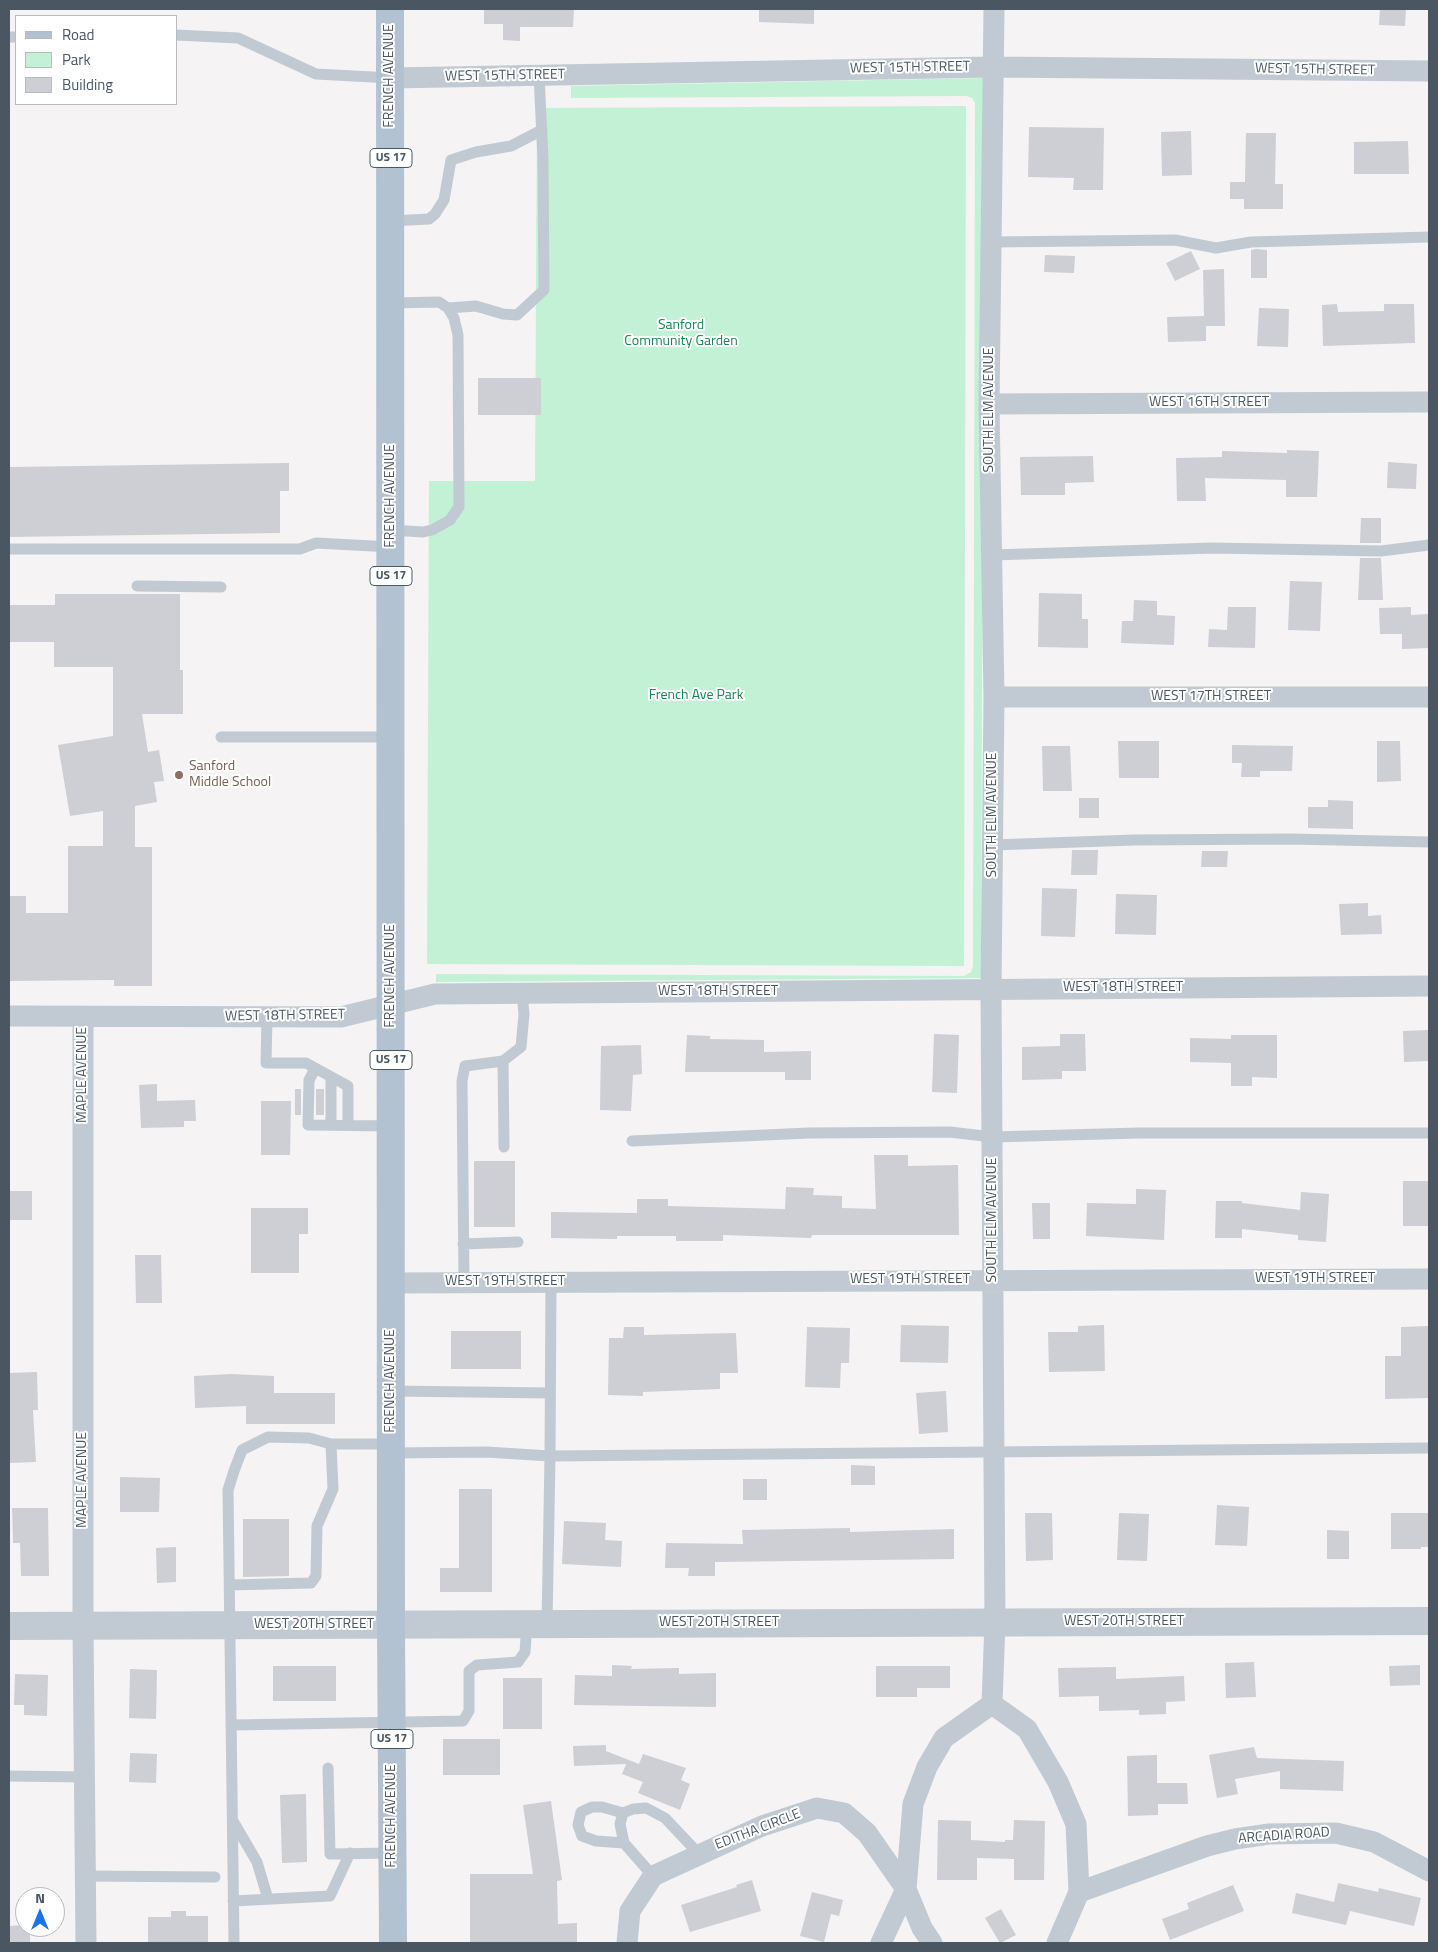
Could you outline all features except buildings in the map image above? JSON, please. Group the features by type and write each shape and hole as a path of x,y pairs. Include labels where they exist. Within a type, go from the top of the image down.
{"main road":[{"name":"FRENCH AVENUE","path":"390,9 391,1624 393,1943"}],"street":[{"name":"SOUTH ELM AVENUE","path":"992,1704 995,1622 991,989 994,697 989,404 994,9"},
{"name":"WEST 15TH STREET","path":"391,78 994,67 1429,71"},
{"name":"WEST 16TH STREET","path":"989,404 1429,402"},
{"name":"WEST 17TH STREET","path":"994,697 1429,697"},
{"name":"WEST 18TH STREET","path":"9,1016 341,1017 436,994 1429,986"},
{"name":"MAPLE AVENUE","path":"83,1017 83,1626 86,1943"},
{"name":"WEST 19TH STREET","path":"391,1283 1429,1279"},
{"name":"WEST 20TH STREET","path":"9,1626 1429,1621"},
{"path":"881,1943 906,1888 912,1804 927,1767 944,1738 992,1704 1027,1729 1058,1782 1076,1824 1079,1892 1057,1943"},
{"name":"EDITHA CIRCLE","path":"653,1876 762,1826 817,1808 844,1813 867,1833 906,1888"},
{"name":"ARCADIA ROAD","path":"1079,1892 1207,1846 1235,1839 1277,1834 1336,1833 1374,1842 1429,1871"},
{"path":"627,1943 630,1910 653,1876"},
{"path":"906,1888 922,1928 932,1943"}],"lane":[{"path":"178,35 238,38 316,74 391,78"},
{"path":"448,308 476,306 517,316 544,290 542,130 539,75"},
{"path":"391,221 429,219 444,200 451,160 476,152 511,146 542,130"},
{"path":"992,242 1175,240 1216,248 1260,242 1429,237"},
{"path":"9,549 300,549 316,543 391,538 423,532 432,530 450,520 459,507 458,335 448,308 439,302 391,303"},
{"path":"992,555 1212,548 1381,551 1429,545"},
{"path":"137,586 221,587"},
{"path":"221,737 391,737"},
{"path":"992,845 1134,840 1290,839 1429,842"},
{"path":"464,1282 462,1081 465,1066 503,1061 521,1047 524,1014 522,993"},
{"path":"267,1017 266,1063 306,1063 348,1086 348,1125"},
{"path":"503,1061 504,1147"},
{"path":"315,1069 309,1080 308,1125 391,1126"},
{"path":"331,1077 331,1125"},
{"path":"632,1141 809,1133 950,1132 992,1138 1139,1134 1429,1133"},
{"path":"463,1244 518,1242"},
{"path":"232,1724 463,1721 469,1711 469,1671 477,1665 518,1662 525,1652 537,1624 550,1456 551,1282"},
{"path":"391,1391 467,1394 550,1393"},
{"path":"234,1943 228,1490 242,1450 268,1438 310,1438 331,1444 391,1449 550,1456 1429,1448"},
{"path":"230,1584 294,1585 311,1583 316,1576 317,1526 333,1489 331,1444"},
{"path":"328,1768 330,1854 392,1853"},
{"path":"9,1776 85,1777"},
{"path":"624,1843 596,1841 582,1836 578,1825 581,1812 592,1807 602,1807 623,1813 633,1809 646,1808 665,1818 699,1854"},
{"path":"623,1813 620,1824 624,1843 653,1876"},
{"path":"232,1820 257,1862 268,1899"},
{"path":"233,1900 330,1896 350,1853"},
{"path":"86,1876 215,1877"}],"green space":[{"path":"984,78 981,978 436,982 436,974 964,976 971,972 973,966 975,103 972,98 966,96 571,98 571,86"},
{"name":"French Ave Park","path":"966,106 964,966 427,964 429,481 535,481 537,108"}],"place":[{"name":"Sanford Middle School","path":"179,775"}],"park label":[{"name":"Sanford Community Garden","path":"681,334"}]}
